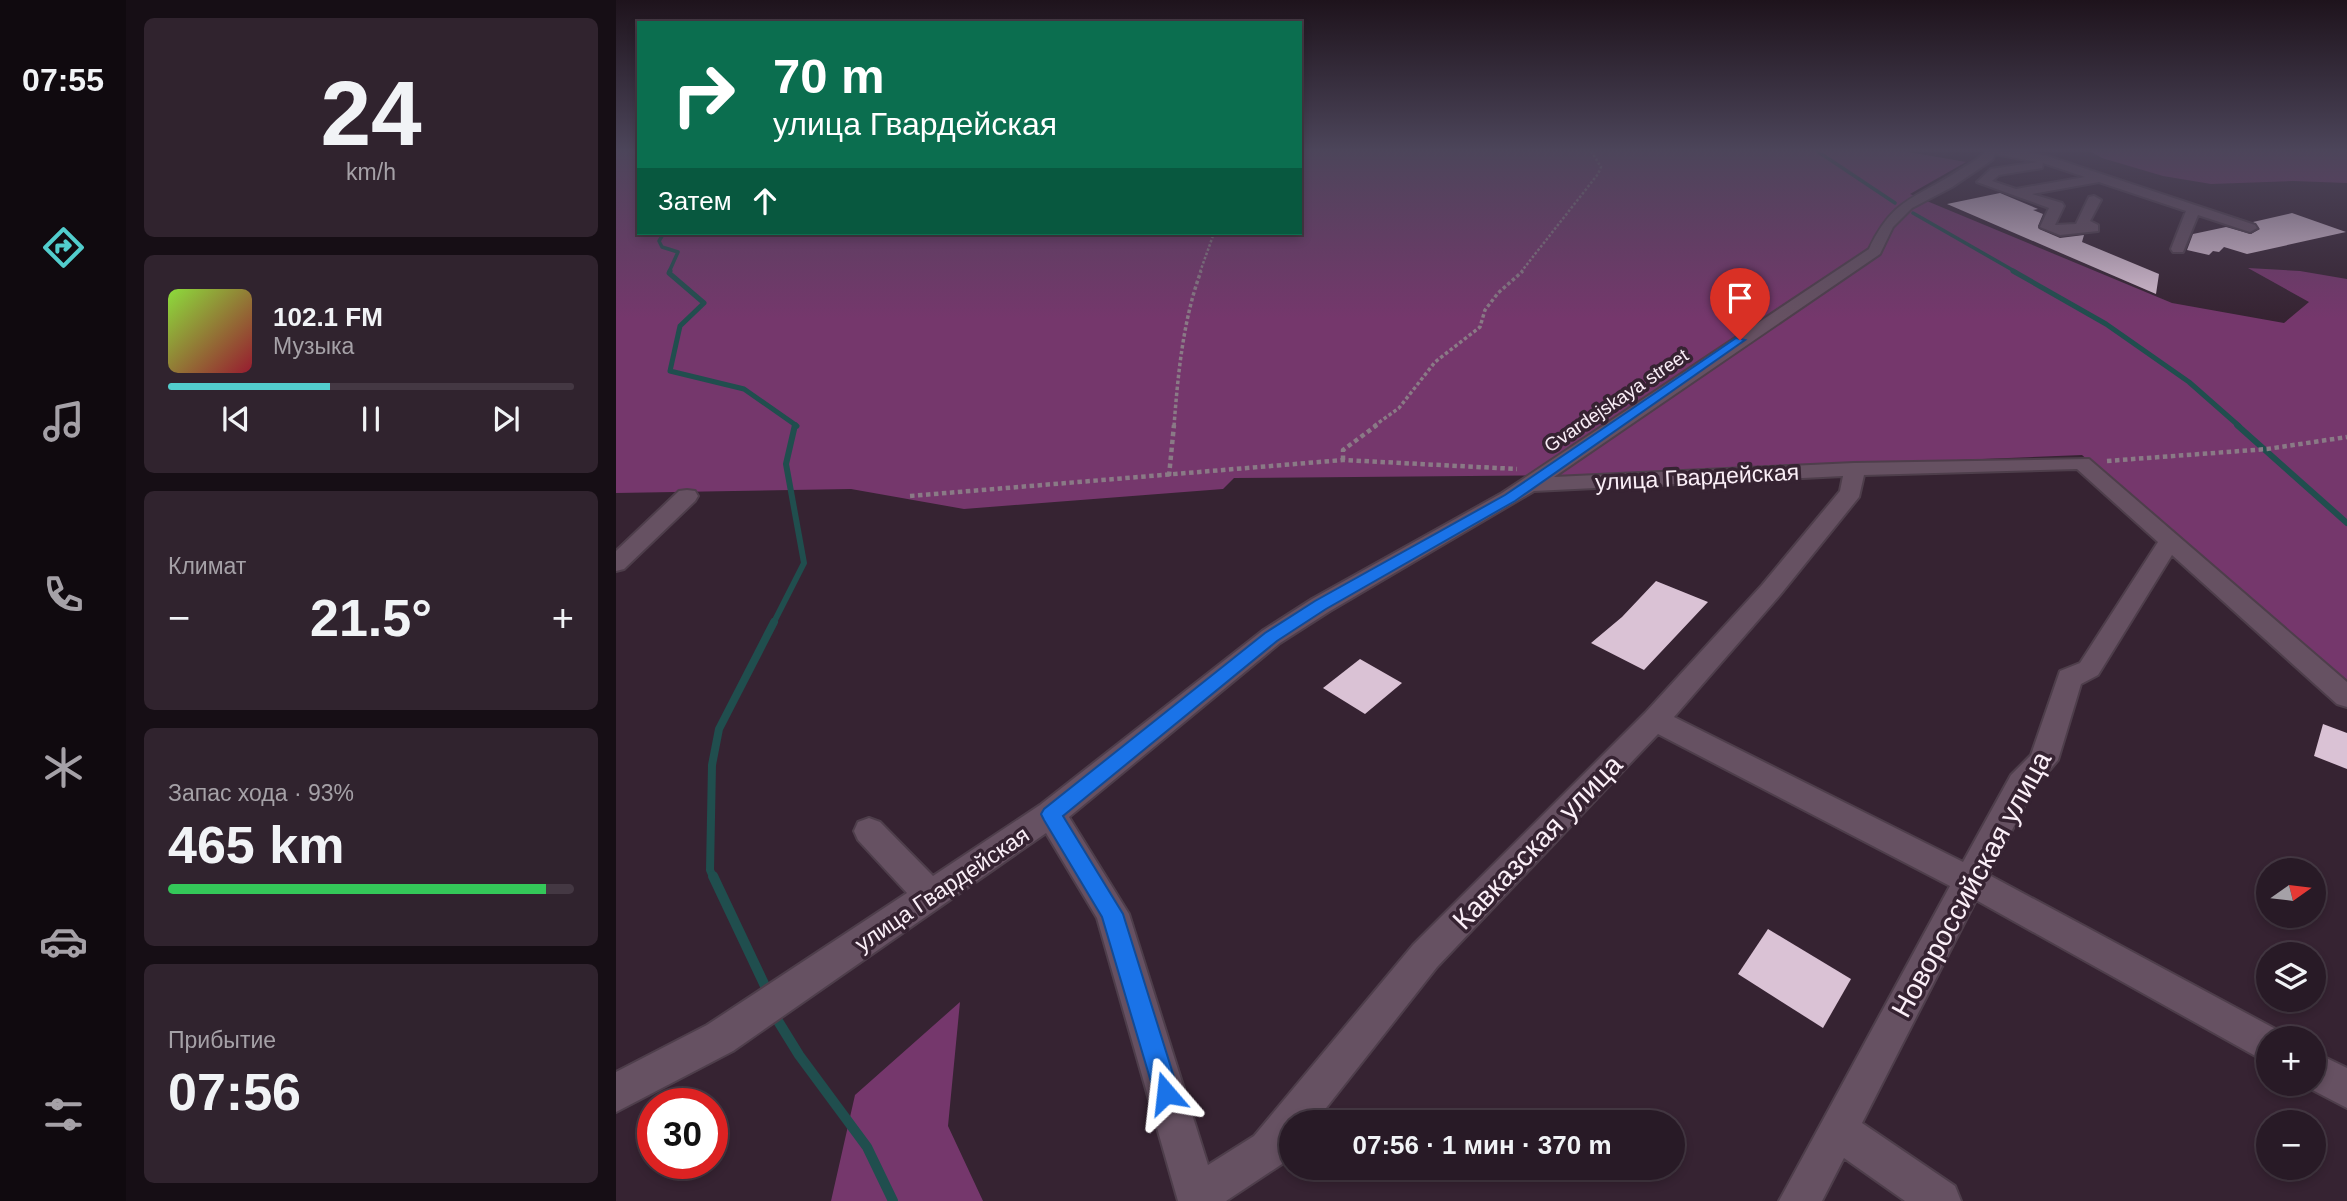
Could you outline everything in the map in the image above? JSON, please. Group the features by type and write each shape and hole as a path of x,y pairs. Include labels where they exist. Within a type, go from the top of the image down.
{"street":[{"name":"Gvardejskaya street","path":"1539,478 1875,251 1887,225 1905,207"},
{"path":"2047,207 2091,219 2058,233 2047,227 2062,213"},
{"path":"2188,207 2250,228"},
{"path":"2178,248 2194,209"},
{"name":"улица Гвардейская","path":"616,1093 720,1038 932,897 1051,814 1271,637 1539,478 2082,463"},
{"path":"2082,463 2347,697"},
{"name":"Кавказская улица","path":"1198,1198 1268,1150 1425,956 1655,720 1771,590 1851,492 1854,469"},
{"path":"616,564 687,496"},
{"name":"Новороссийская улица","path":"1800,1201 2021,783 2044,760 2069,678 2089,669 2169,542"},
{"path":"1655,720 1971,881 2256,1038"},
{"path":"1051,814 1112,914 1198,1198"},
{"path":"869,831 932,897"},
{"path":"2326,1077 2347,1089"},
{"path":"1837,1130 1940,1201"}],"path":[{"path":"1343,460 1343,450 1399,408 1435,362 1480,327 1485,310 1498,293 1521,273 1572,207"},
{"path":"1168,477 1178,377 1193,293 1213,235"},
{"path":"2082,463 2267,449 2347,437"},
{"path":"910,496 1168,477 1343,460 1539,478"}],"shaded area":[{"path":"616,207 637,207 637,235 1302,235 1302,207 1941,207 2172,303 2284,323 2309,302 2248,268 2300,271 2347,279 2347,684 2082,455 1573,475 1234,478 1223,489 964,509 851,489 616,493"},
{"path":"960,1002 948,1126 983,1201 831,1201 855,1095"}],"building":[{"path":"1954,207 2038,209 2033,210 2043,214 2039,229 2060,238 2084,235 2082,242 2159,274 2156,294"},
{"path":"2292,213 2346,232 2247,254 2224,247 2209,255 2187,250 2193,234 2226,227 2251,234 2260,229 2253,222"},
{"path":"1656,581 1708,602 1644,670 1591,643 1622,617"},
{"path":"1360,659 1402,683 1365,714 1323,688"},
{"path":"2323,724 2347,733 2347,769 2314,756"},
{"path":"1768,929 1851,979 1823,1028 1738,974"}],"waterway":[{"path":"1913,213 2016,272"},
{"path":"663,235 659,241 662,247 678,252 669,272"},
{"path":"670,271 669,273 704,303 680,326 670,371 744,389 797,426"},
{"path":"2013,271 2106,324 2189,382 2239,426"},
{"path":"773,624 804,563 786,464 795,425"},
{"path":"2237,425 2347,523"},
{"path":"713,877 710,870 712,765 719,729 774,622"},
{"path":"713,876 766,988"},
{"path":"778,1021 799,1055 867,1147 893,1201"}],"route":[{"path":"1166,1093 1112,914 1051,814 1271,637 1321,605 1510,498 1740,340"}]}
